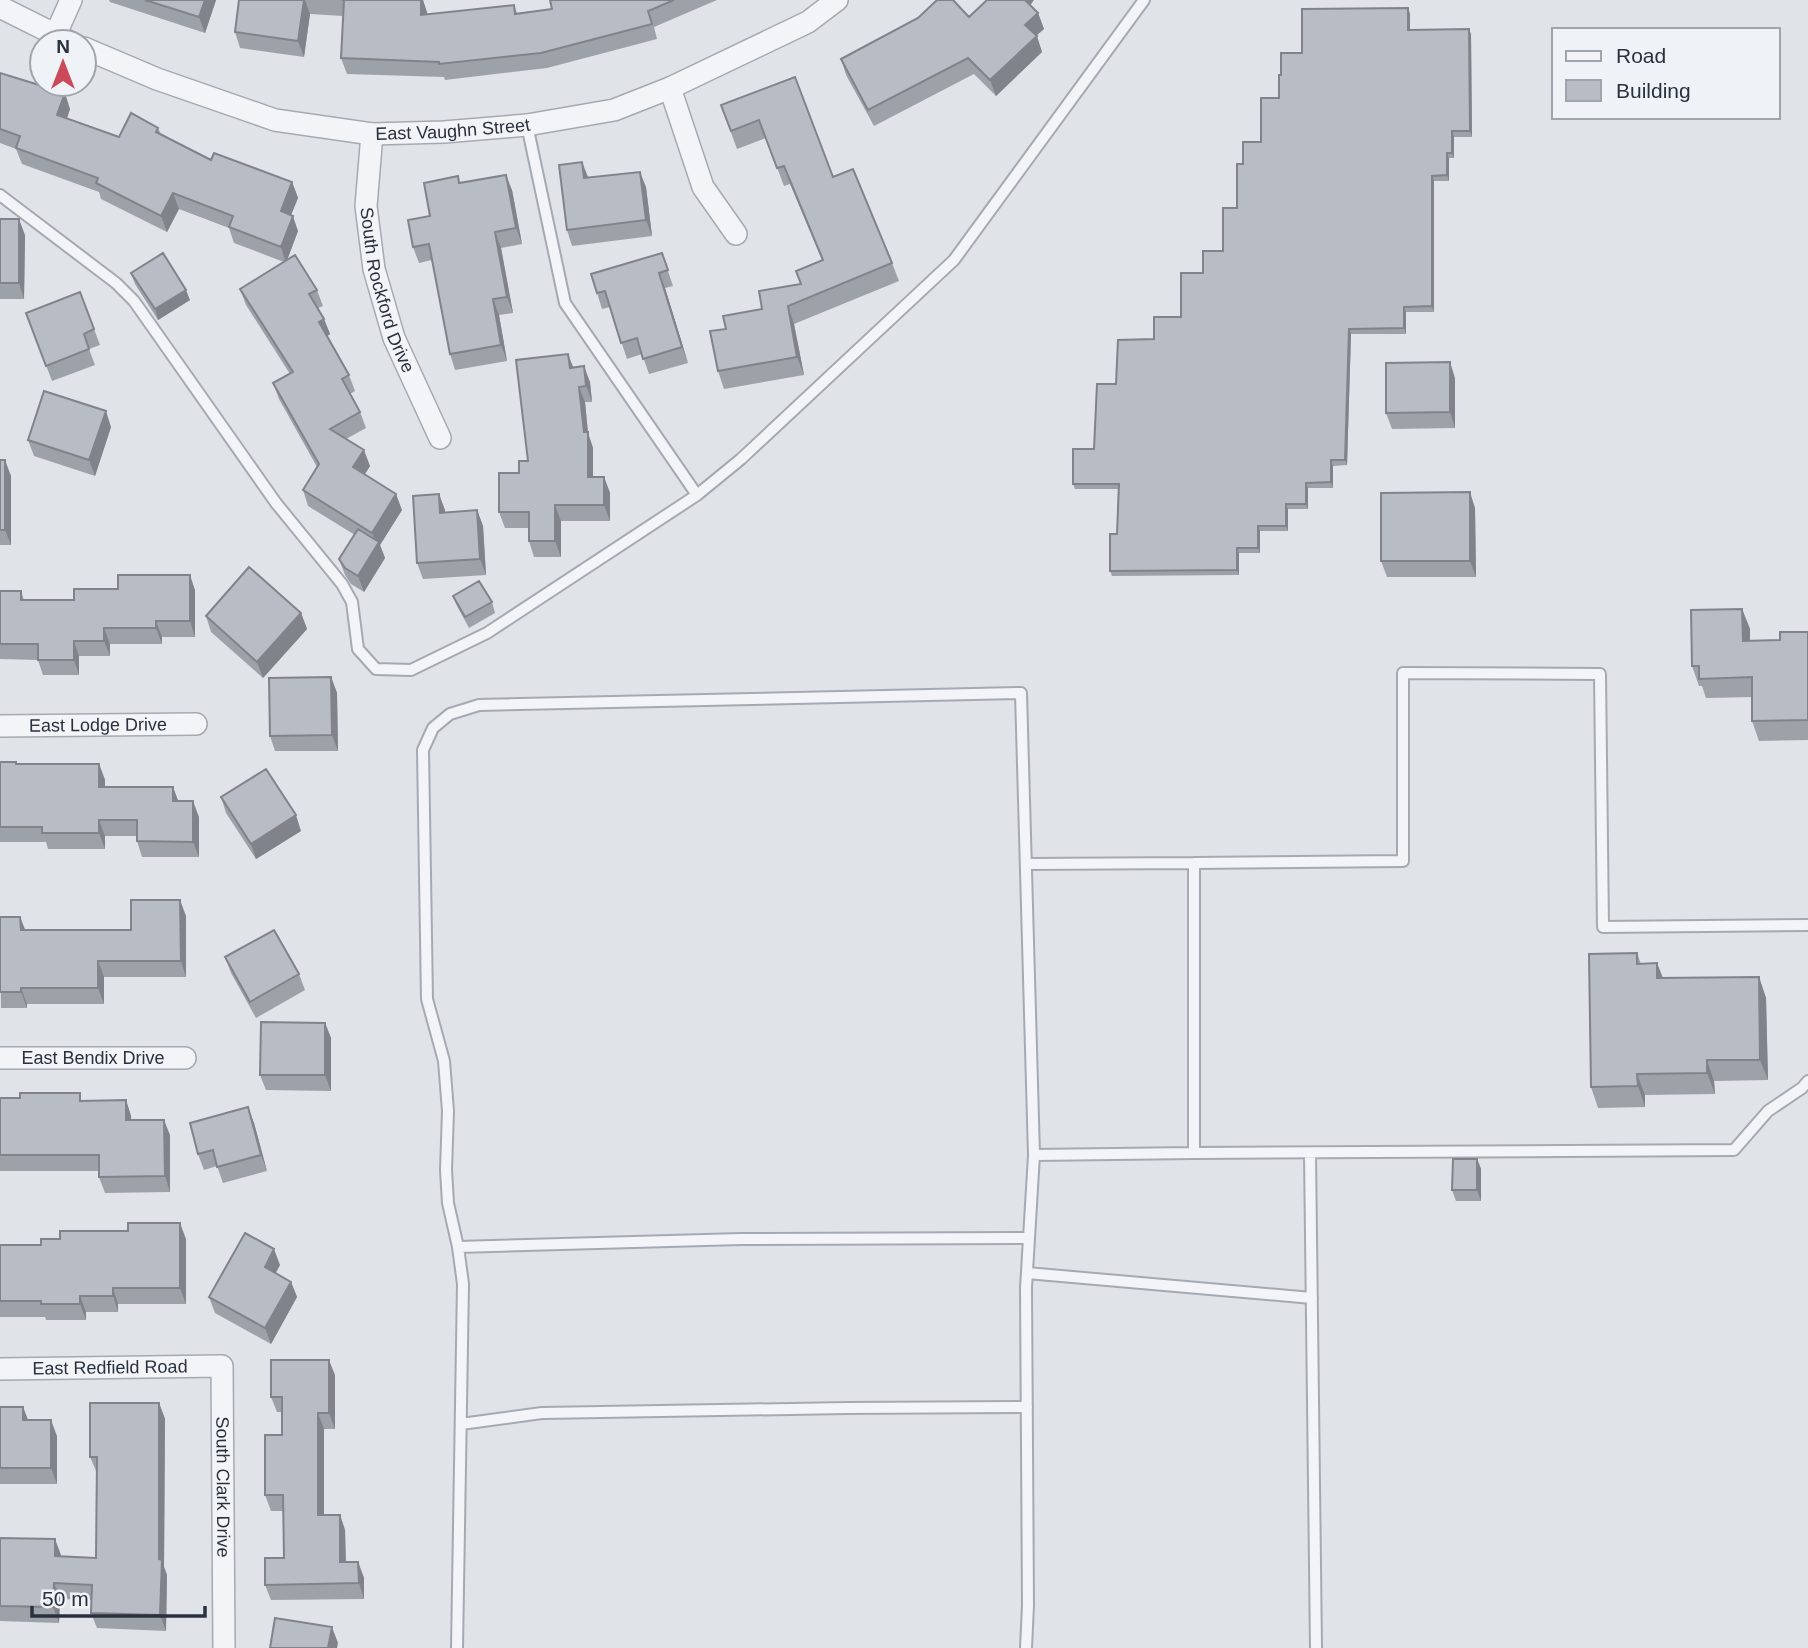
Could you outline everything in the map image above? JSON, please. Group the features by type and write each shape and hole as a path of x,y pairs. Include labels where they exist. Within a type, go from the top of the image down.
{"street":[{"path":"65,28 71,0"},
{"name":"East Vaughn Street","path":"98,54 157,79 275,120 372,134 444,132 527,125 614,110 670,88 808,22 837,0"},
{"path":"0,8 40,28"},
{"path":"670,88 703,187 736,234"},
{"name":"South Rockford Drive","path":"372,134 366,206 374,269 394,338 440,438"},
{"name":"East Lodge Drive","path":"0,726 197,724"},
{"name":"East Bendix Drive","path":"0,1058 186,1058"},
{"name":"East Redfield Road","path":"0,1369 222,1366"},
{"name":"South Clark Drive","path":"222,1366 224,1648"}],"lane":[{"path":"0,195 116,283 134,301 276,503 342,584 352,602 358,649 376,669 411,670 487,633 697,495 741,458 954,260 1144,0"},
{"path":"527,125 565,303 697,495"},
{"path":"1026,864 1403,861 1403,673 1600,674 1603,927 1808,925"},
{"path":"457,1648 463,1284 447,1192 448,1111 444,1061 427,999 424,750 433,728 450,714 479,705 1021,693 1034,1155 1027,1273 1026,1648"},
{"path":"1194,863 1194,1153"},
{"path":"1034,1155 1734,1150 1768,1111 1808,1082"},
{"path":"1310,1153 1316,1648"},
{"path":"458,1247 741,1239 1029,1238"},
{"path":"1027,1273 1312,1298"},
{"path":"461,1424 541,1413 1027,1407"}],"building":[{"path":"145,0 205,0 199,17"},
{"path":"239,0 304,0 298,41 235,32"},
{"path":"344,0 421,0 421,15 514,5 515,14 552,9 550,0 674,0 648,11 652,24 541,53 439,64 341,58"},
{"path":"937,0 953,0 969,17 987,0 1025,0 1038,13 1025,25 1037,36 990,80 968,58 868,110 841,59 918,18"},
{"path":"1408,8 1408,30 1469,29 1470,131 1452,131 1452,153 1447,153 1447,175 1432,176 1432,306 1404,307 1404,328 1349,329 1345,460 1331,460 1331,482 1306,483 1306,504 1286,504 1286,526 1258,526 1258,548 1237,548 1237,570 1110,571 1110,534 1117,534 1119,484 1073,484 1073,449 1094,449 1097,384 1116,384 1118,340 1154,339 1154,317 1181,317 1181,273 1203,273 1203,251 1223,251 1223,208 1237,208 1237,164 1243,164 1243,142 1261,142 1261,98 1279,98 1281,53 1302,53 1302,9"},
{"path":"0,73 28,82 28,98 63,98 57,115 119,137 131,113 158,128 156,132 211,160 214,153 292,182 281,211 293,216 281,247 229,227 233,216 173,193 161,216 96,183 98,178 16,148 20,136 0,129"},
{"path":"795,77 833,177 853,169 892,263 788,306 797,357 718,371 710,331 726,329 723,316 762,309 759,291 801,284 796,271 823,260 784,166 777,168 759,120 731,131 721,105"},
{"path":"582,162 584,178 640,172 646,220 567,230 559,165"},
{"path":"506,175 516,228 495,232 507,297 493,299 501,345 450,354 429,244 413,247 408,220 430,216 424,183 458,176 459,183"},
{"path":"0,219 19,219 19,283 0,283"},
{"path":"163,253 186,290 155,309 131,273"},
{"path":"662,253 668,270 659,273 682,347 643,359 637,338 621,343 605,291 597,293 591,274"},
{"path":"295,255 317,290 309,294 324,319 319,322 349,375 342,379 360,412 330,429 364,450 353,467 396,494 372,533 303,490 319,464 273,383 293,372 240,289"},
{"path":"80,292 94,329 84,334 89,349 46,366 26,313"},
{"path":"568,354 570,368 584,366 586,386 579,387 584,432 588,432 588,477 604,477 604,505 555,505 555,541 529,541 529,512 499,512 499,473 519,473 519,461 528,461 516,360"},
{"path":"1450,362 1450,412 1386,413 1386,363"},
{"path":"44,391 106,411 89,460 28,440"},
{"path":"0,460 5,460 5,530 0,530"},
{"path":"1470,492 1470,561 1381,561 1381,493"},
{"path":"439,494 440,513 477,510 480,559 417,563 413,496"},
{"path":"358,529 379,542 358,576 345,568 339,559"},
{"path":"249,567 301,613 257,662 206,616"},
{"path":"118,575 190,575 190,621 156,621 156,628 104,628 104,641 74,641 74,660 38,660 38,644 0,644 0,591 21,591 21,600 74,600 74,589 118,589"},
{"path":"479,581 492,602 465,617 453,596"},
{"path":"1742,609 1743,641 1780,640 1780,632 1808,632 1808,720 1752,721 1752,677 1699,679 1699,666 1692,666 1691,610"},
{"path":"331,677 332,735 270,736 269,678"},
{"path":"0,762 99,764 99,787 173,787 173,801 193,801 193,842 137,841 137,820 99,820 99,833 42,833 42,827 0,827"},
{"path":"266,769 296,815 251,844 221,797"},
{"path":"131,900 180,900 181,961 98,961 98,988 21,988 21,992 0,992 0,917 20,917 21,930 131,930"},
{"path":"274,930 299,974 250,1002 225,957"},
{"path":"1637,953 1637,964 1657,963 1657,978 1759,977 1760,1060 1707,1060 1707,1073 1637,1074 1638,1086 1591,1087 1589,954"},
{"path":"261,1022 325,1023 325,1075 260,1075"},
{"path":"20,1093 80,1093 80,1101 126,1100 126,1120 164,1120 165,1176 99,1177 99,1155 0,1155 0,1098 20,1098"},
{"path":"248,1107 261,1155 217,1167 213,1150 198,1154 190,1123"},
{"path":"1453,1159 1477,1159 1477,1190 1452,1190"},
{"path":"128,1223 180,1223 180,1288 113,1288 113,1296 80,1296 80,1304 0,1301 0,1245 41,1245 41,1239 60,1239 60,1231 128,1231"},
{"path":"245,1233 274,1249 265,1267 291,1282 265,1328 209,1297"},
{"path":"271,1360 329,1360 329,1413 318,1413 318,1515 340,1515 340,1562 358,1562 359,1583 265,1585 265,1558 284,1558 283,1495 265,1495 265,1435 282,1435 282,1397 271,1397"},
{"path":"90,1403 159,1403 159,1559 162,1560 160,1615 91,1613 92,1585 54,1583 53,1607 0,1606 0,1538 55,1539 55,1556 96,1558 97,1457 90,1457"},
{"path":"0,1407 23,1407 23,1420 51,1420 51,1468 0,1468"},
{"path":"275,1618 332,1627 328,1648 270,1648"}]}
